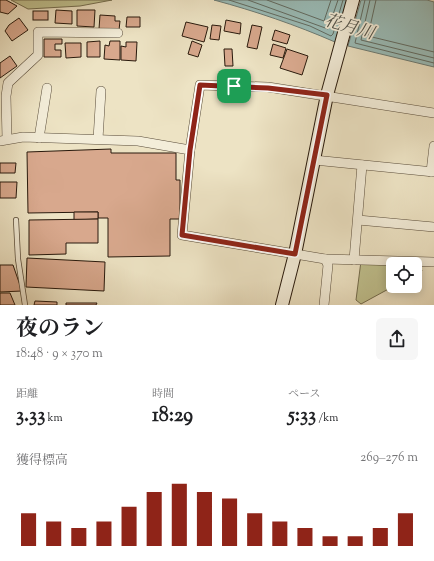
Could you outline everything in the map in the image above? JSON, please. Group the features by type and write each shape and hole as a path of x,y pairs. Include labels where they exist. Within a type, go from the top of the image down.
{"street":[{"path":"282,305 295,254 327,95 353,0"},
{"path":"118,33 38,32 38,54 8,84 4,140 39,138 138,141 190,150"},
{"path":"434,113 327,95 268,88 200,85 190,150 182,235 325,259 434,262"},
{"path":"39,138 47,88"},
{"path":"98,139 101,90"},
{"path":"314,160 432,172 434,146"},
{"path":"354,260 362,165"},
{"path":"358,220 434,227"},
{"path":"324,305 328,265 325,259"}],"lane":[{"path":"16,220 18,259 25,305"}],"green space":[{"path":"11,0 112,0 80,6 28,9"},
{"path":"361,261 386,262 386,290 361,304 356,300"}],"water":[{"path":"214,0 347,0 335,42 275,19"},
{"path":"361,0 427,0 434,2 434,67 348,46"}],"building":[{"path":"0,0 6,0 17,6 8,14 0,12"},
{"path":"56,10 72,11 72,24 55,23"},
{"path":"77,10 95,10 94,27 77,26"},
{"path":"33,11 48,11 48,20 33,20"},
{"path":"100,15 115,16 115,21 120,21 119,30 99,29"},
{"path":"127,17 140,17 140,27 126,27"},
{"path":"19,18 28,30 12,41 5,31 9,25"},
{"path":"226,20 241,23 240,34 224,31"},
{"path":"186,22 208,27 204,42 182,36"},
{"path":"212,25 221,26 219,40 210,39"},
{"path":"252,25 262,27 257,49 247,47"},
{"path":"275,30 290,35 287,44 272,40"},
{"path":"44,39 62,39 62,44 55,44 55,50 61,50 61,57 44,57"},
{"path":"100,41 100,57 87,57 87,42"},
{"path":"110,41 120,41 120,60 104,59 105,45 109,46"},
{"path":"192,41 202,45 198,57 188,54"},
{"path":"126,42 137,42 136,61 121,60 121,46 126,47"},
{"path":"65,43 81,43 81,57 66,58"},
{"path":"273,44 286,48 283,58 270,55"},
{"path":"224,49 232,49 233,66 225,66"},
{"path":"287,49 308,56 302,75 280,68"},
{"path":"10,56 17,66 0,78 0,63"},
{"path":"111,149 111,153 176,153 176,180 180,180 180,219 170,219 170,256 108,257 108,218 98,218 98,212 28,213 27,152"},
{"path":"0,163 16,163 15,173 0,173"},
{"path":"0,182 17,182 16,198 0,198"},
{"path":"74,212 98,212 98,219 74,220"},
{"path":"98,219 98,243 66,243 66,254 29,255 29,220"},
{"path":"27,258 105,262 104,291 26,287"},
{"path":"0,265 13,265 22,291 0,292"},
{"path":"0,293 10,293 15,305 0,305"},
{"path":"35,301 57,302 57,305 34,305"},
{"path":"66,303 97,303 96,305 66,305"}],"route":[{"path":"200,85 234,86 268,88 327,95 295,254 182,235 190,150 200,85"}],"water label":[{"name":"花月川","path":"349,28"}]}
